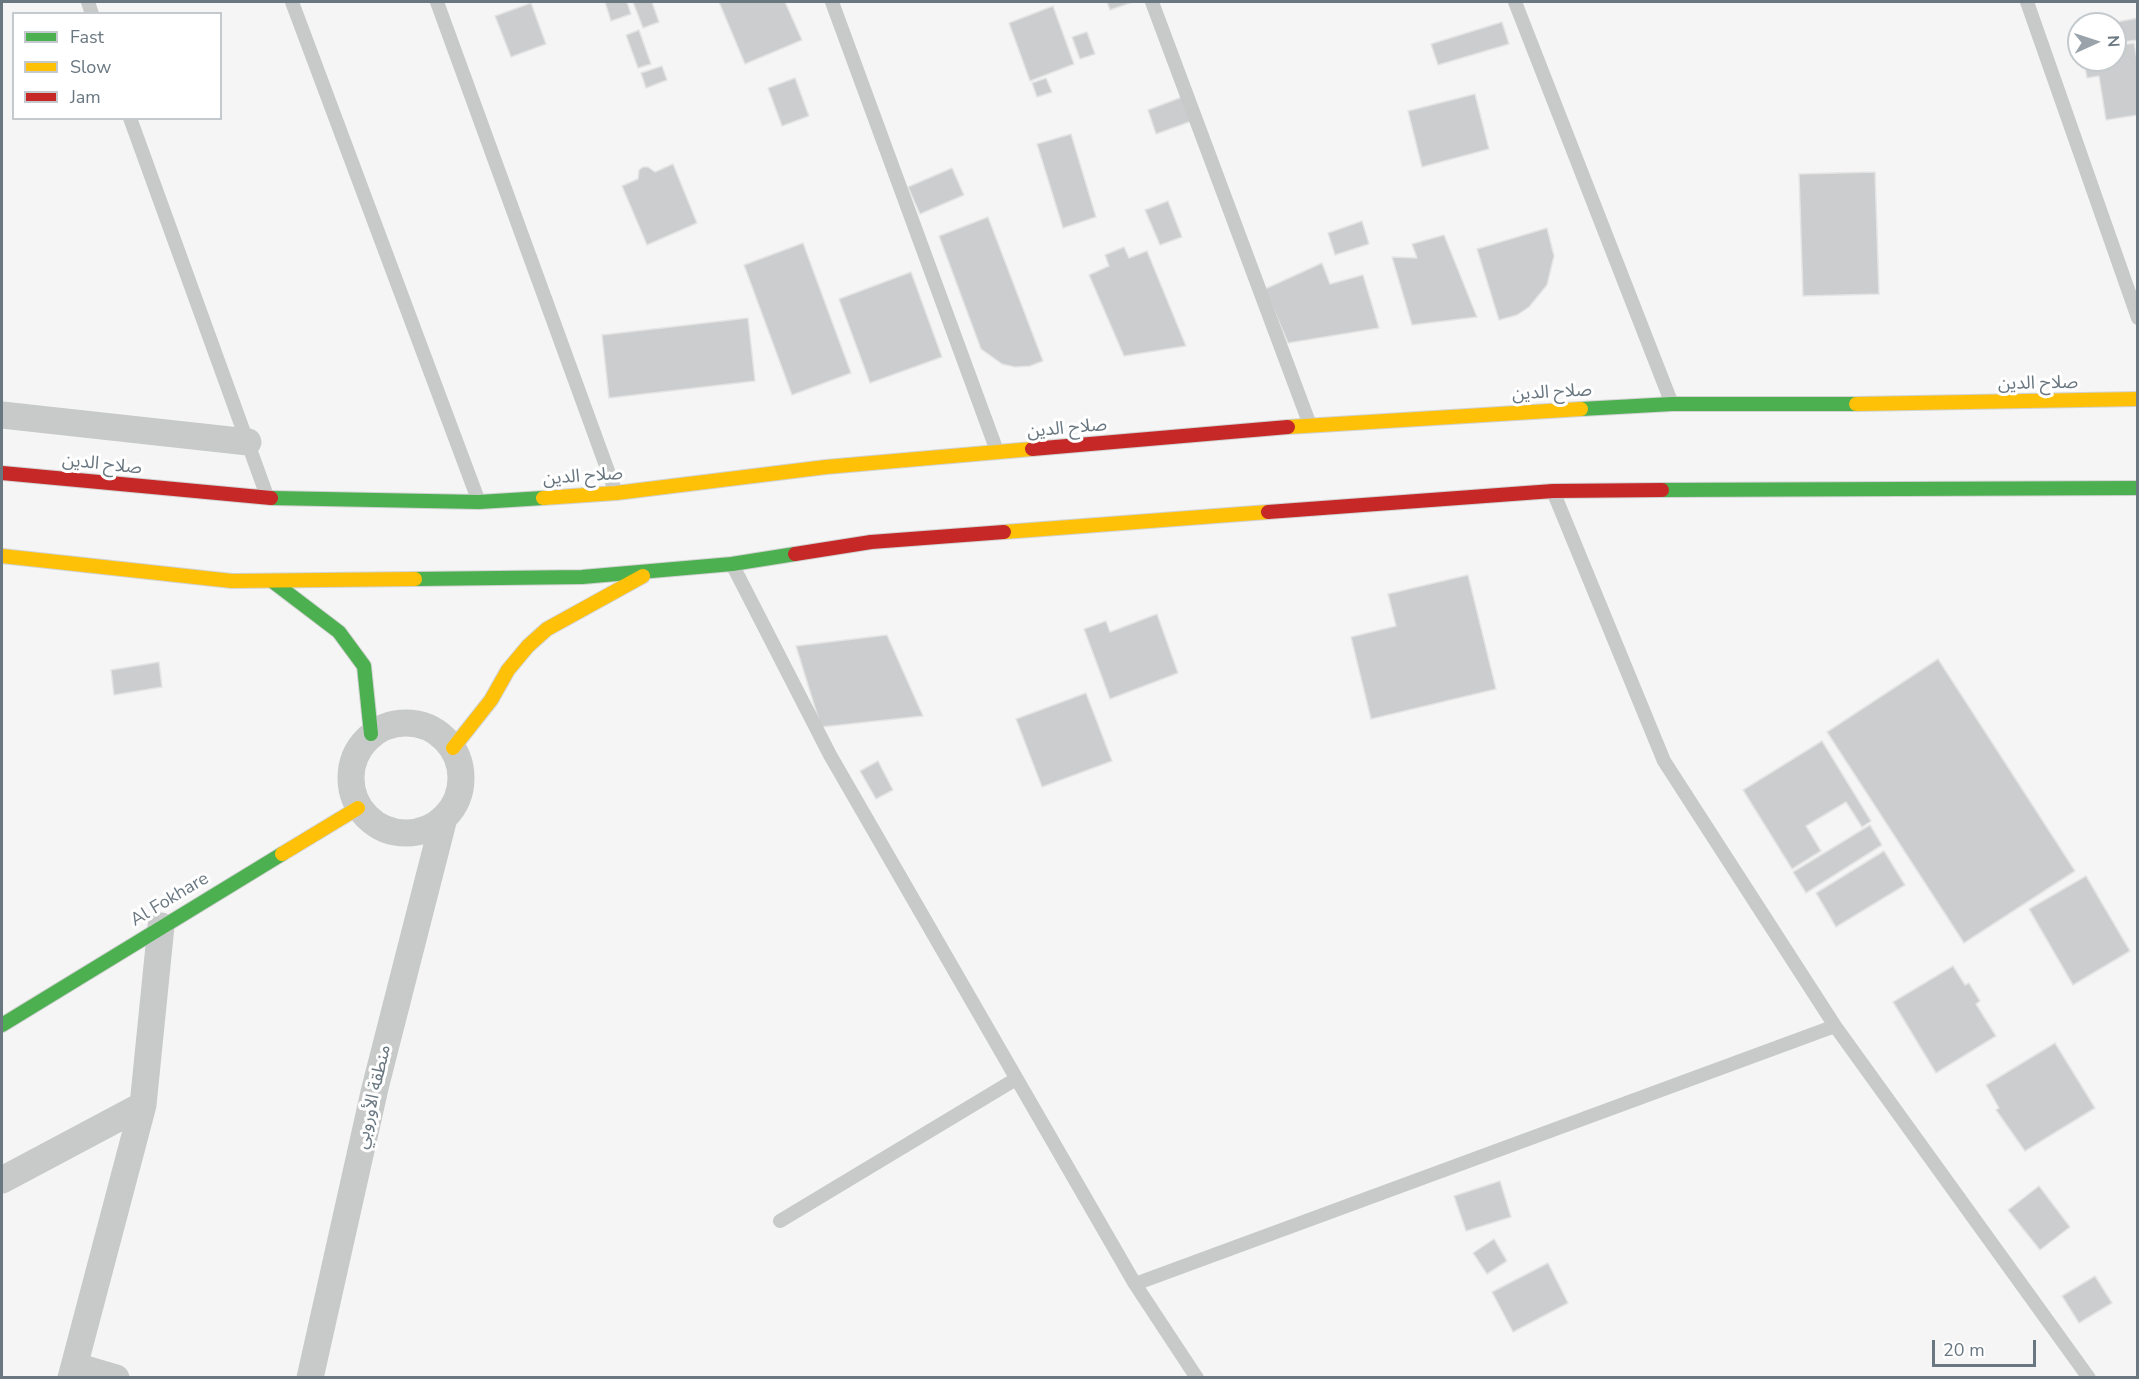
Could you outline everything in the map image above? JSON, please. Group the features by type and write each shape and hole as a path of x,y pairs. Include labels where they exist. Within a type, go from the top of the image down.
{"main road":[{"name":"صلاح الدين","path":"2,473 268,498 479,502 616,493 826,467 1310,425 1672,404 1915,404 2138,399"},
{"path":"2,556 232,581 517,578 651,572 732,564 870,542 1554,491 2138,488"},
{"path":"453,748 491,700 508,670 528,646 547,629 651,572"},
{"path":"272,581 339,632 364,666 371,734"},
{"name":"Al Fokhare","path":"2,1025 358,808"}],"street":[{"path":"2,415 248,442"},
{"path":"406,722 424,725 441,735 453,748 460,766 460,785 455,802 444,818 430,828 413,833 395,832 378,826 358,808 350,782 352,764 359,747 371,734 388,725 406,722"},
{"name":"منطقة الأوروبي","path":"310,1377 375,1088 444,818"},
{"path":"116,1377 73,1372 143,1105 161,926"},
{"path":"2,1180 143,1105"}],"lane":[{"path":"292,2 479,502"},
{"path":"437,2 616,493"},
{"path":"832,2 997,453"},
{"path":"1152,2 1310,425"},
{"path":"1515,2 1672,404"},
{"path":"2027,2 2138,318"},
{"path":"131,120 268,498"},
{"path":"1554,491 1664,761 1835,1026 2089,1377"},
{"path":"732,564 830,755 1135,1284 1197,1377"},
{"path":"1135,1284 1835,1026"},
{"path":"780,1221 1016,1079"}],"building":[{"path":"605,2 627,2 631,14 611,21"},
{"path":"633,2 652,2 659,22 643,28"},
{"path":"719,2 785,2 802,40 745,64"},
{"path":"1107,2 1133,2 1110,10"},
{"path":"531,3 546,44 511,57 495,16"},
{"path":"1053,6 1074,64 1030,81 1009,23"},
{"path":"2138,18 2138,40 2127,41 2127,20"},
{"path":"1502,22 1509,44 1438,65 1431,44"},
{"path":"639,30 651,64 638,68 626,35"},
{"path":"1087,32 1095,54 1080,59 1072,37"},
{"path":"2134,43 2138,65 2138,115 2106,120 2099,76 2087,78 2086,72 2127,72 2127,44"},
{"path":"662,66 667,80 646,88 641,73"},
{"path":"795,78 809,116 782,126 768,88"},
{"path":"1046,78 1052,92 1037,97 1032,83"},
{"path":"1475,94 1489,149 1422,167 1408,111"},
{"path":"1182,97 1192,121 1156,134 1148,110"},
{"path":"1071,134 1096,217 1063,228 1037,144"},
{"path":"673,164 697,223 647,245 622,186 638,179 639,170 643,167 648,167 655,172"},
{"path":"952,168 964,195 920,214 908,187"},
{"path":"1875,172 1879,294 1803,296 1799,174"},
{"path":"1168,201 1182,237 1160,245 1145,210"},
{"path":"988,217 1043,361 1030,366 1015,367 1002,364 981,349 939,236"},
{"path":"1362,221 1369,244 1335,255 1328,233"},
{"path":"1547,228 1554,256 1547,285 1529,307 1517,315 1499,320 1477,249"},
{"path":"1444,235 1477,317 1412,325 1392,257 1417,258 1412,244"},
{"path":"803,243 851,373 792,395 744,265"},
{"path":"1124,247 1129,258 1147,251 1186,346 1124,356 1089,275 1109,266 1105,255"},
{"path":"1322,263 1330,284 1363,275 1379,328 1288,343 1265,289"},
{"path":"911,272 942,357 870,383 839,299"},
{"path":"748,318 755,381 609,398 602,335"},
{"path":"1468,575 1496,689 1371,719 1351,637 1396,626 1388,594"},
{"path":"1157,614 1178,673 1110,699 1084,629 1106,621 1110,632"},
{"path":"887,635 923,716 821,727 796,646"},
{"path":"1938,659 2075,871 1964,943 1827,732"},
{"path":"159,662 162,687 114,695 111,670"},
{"path":"1086,693 1112,761 1042,787 1016,719"},
{"path":"1822,741 1871,821 1862,827 1846,802 1806,826 1821,851 1792,869 1743,790"},
{"path":"878,761 893,790 876,799 860,771"},
{"path":"1870,825 1882,845 1806,893 1793,872"},
{"path":"1884,851 1905,885 1836,927 1816,893"},
{"path":"2086,876 2130,951 2073,985 2029,909"},
{"path":"1953,966 1965,985 1969,983 1980,1001 1976,1004 1996,1036 1936,1073 1893,1002"},
{"path":"2055,1043 2095,1108 2025,1151 1996,1110 1999,1108 1986,1085"},
{"path":"1500,1181 1511,1217 1466,1231 1454,1196"},
{"path":"2039,1186 2070,1227 2040,1250 2008,1210"},
{"path":"1494,1239 1507,1261 1487,1274 1473,1253"},
{"path":"1548,1263 1568,1303 1513,1332 1492,1292"},
{"path":"2095,1276 2112,1303 2079,1323 2062,1296"}],"traffic: fast":[{"path":"1581,409 1672,404 1856,404"},
{"path":"1662,490 2138,488"},
{"path":"271,498 479,502 543,498"},
{"path":"415,579 582,577 732,564 795,554"},
{"path":"272,581 339,632 364,666 371,734"},
{"path":"2,1025 282,854"}],"traffic: slow":[{"path":"1856,404 2138,399"},
{"path":"1288,427 1581,409"},
{"path":"543,498 616,493 826,467 1032,449"},
{"path":"1004,532 1268,512"},
{"path":"2,556 232,581 415,579"},
{"path":"453,748 491,700 508,670 528,646 547,629 643,576"},
{"path":"282,854 358,808"}],"traffic: jam":[{"path":"1032,449 1288,427"},
{"path":"2,473 271,498"},
{"path":"1268,512 1553,491 1662,490"},
{"path":"795,554 871,542 1004,532"}]}
